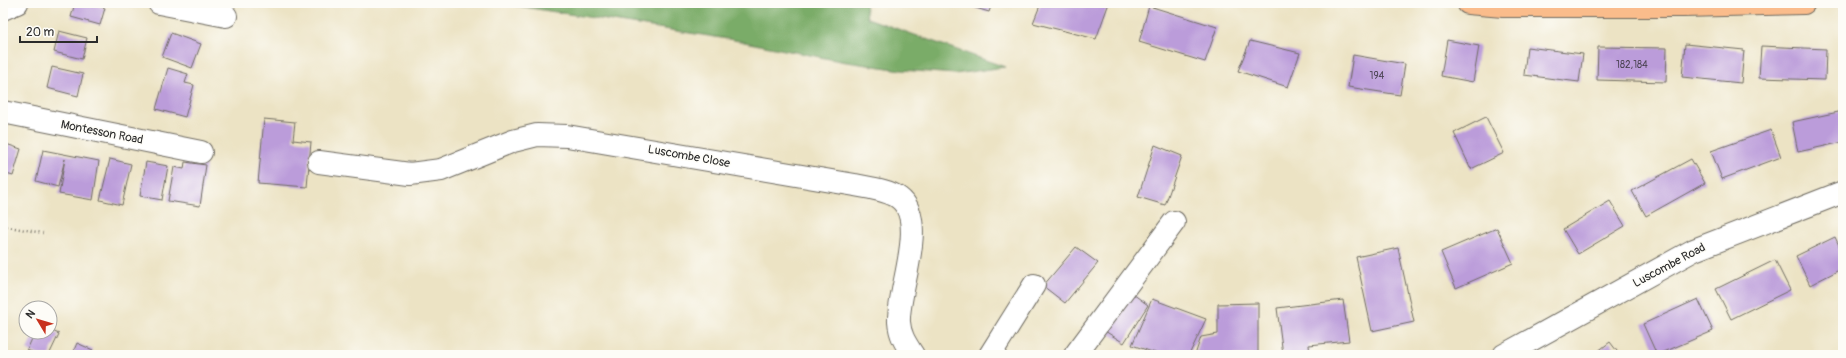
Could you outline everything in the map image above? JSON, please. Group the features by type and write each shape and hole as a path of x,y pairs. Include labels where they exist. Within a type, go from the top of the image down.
{"highway":[{"path":"1468,3 1510,6 1683,6 1804,3"}],"street":[{"path":"3,9 17,3"},
{"path":"159,3 226,16"},
{"name":"Montesson Road","path":"3,112 200,152"},
{"name":"Luscombe Close","path":"319,162 368,170 410,174 440,170 519,140 537,135 567,136 848,184 882,192 899,199 910,213 912,232 899,321 902,340 913,355"},
{"name":"Luscombe Road","path":"1504,355 1694,250 1843,192"},
{"path":"1075,355 1174,222"},
{"path":"990,355 1034,285"}],"path":[{"path":"3,226 43,232"}],"green space":[{"path":"498,3 865,3 867,18 1005,67 955,74 901,70 840,61 734,40"}],"building":[{"path":"75,3 88,3 105,8 100,25 71,17"},
{"path":"959,3 992,3 989,12"},
{"path":"1041,3 1109,3 1096,39 1033,23"},
{"path":"1149,6 1217,27 1205,62 1139,42"},
{"path":"59,31 87,38 82,59 54,52"},
{"path":"171,33 201,44 192,68 162,57"},
{"path":"1447,40 1479,46 1473,82 1441,76"},
{"path":"1250,41 1300,53 1288,87 1238,71"},
{"path":"1685,44 1744,50 1741,83 1682,77"},
{"path":"1761,46 1826,49 1825,80 1759,78"},
{"path":"1527,47 1583,54 1579,82 1524,75"},
{"path":"1598,47 1667,48 1666,82 1597,80"},
{"path":"1353,55 1405,64 1400,95 1348,87"},
{"path":"52,67 83,74 78,96 47,88"},
{"path":"168,68 188,74 185,83 194,85 185,117 156,109"},
{"path":"1843,111 1843,142 1798,152 1792,122"},
{"path":"1486,117 1504,153 1471,169 1454,133"},
{"path":"264,119 295,122 293,140 311,142 307,187 258,183"},
{"path":"1771,130 1781,157 1722,179 1711,151"},
{"path":"3,143 21,149 13,176 3,173"},
{"path":"1155,145 1182,156 1165,205 1138,197"},
{"path":"43,150 99,161 93,200 59,194 65,159 58,187 36,181"},
{"path":"110,159 131,164 122,205 100,200"},
{"path":"1691,159 1705,183 1646,216 1632,191"},
{"path":"146,162 168,166 162,200 140,196"},
{"path":"185,162 206,165 200,206 168,201 174,167 184,169"},
{"path":"1610,201 1625,226 1578,254 1563,229"},
{"path":"1497,228 1513,263 1456,288 1441,252"},
{"path":"1835,237 1843,254 1843,268 1810,285 1796,256"},
{"path":"1076,247 1098,263 1065,303 1043,286"},
{"path":"1398,248 1414,322 1372,331 1356,257"},
{"path":"1775,260 1790,290 1731,319 1716,289"},
{"path":"1126,289 1148,305 1124,343 1100,328"},
{"path":"1152,299 1206,319 1189,355 1161,355 1132,345"},
{"path":"1698,299 1713,331 1657,355 1643,324"},
{"path":"1343,300 1349,341 1309,345 1310,355 1283,355 1277,308"},
{"path":"1258,303 1258,355 1195,355 1201,337 1218,334 1218,304"},
{"path":"31,340 56,340 49,355 39,355 27,350"},
{"path":"1610,342 1620,355 1593,355"},
{"path":"77,343 93,350 91,355 72,355"}]}
